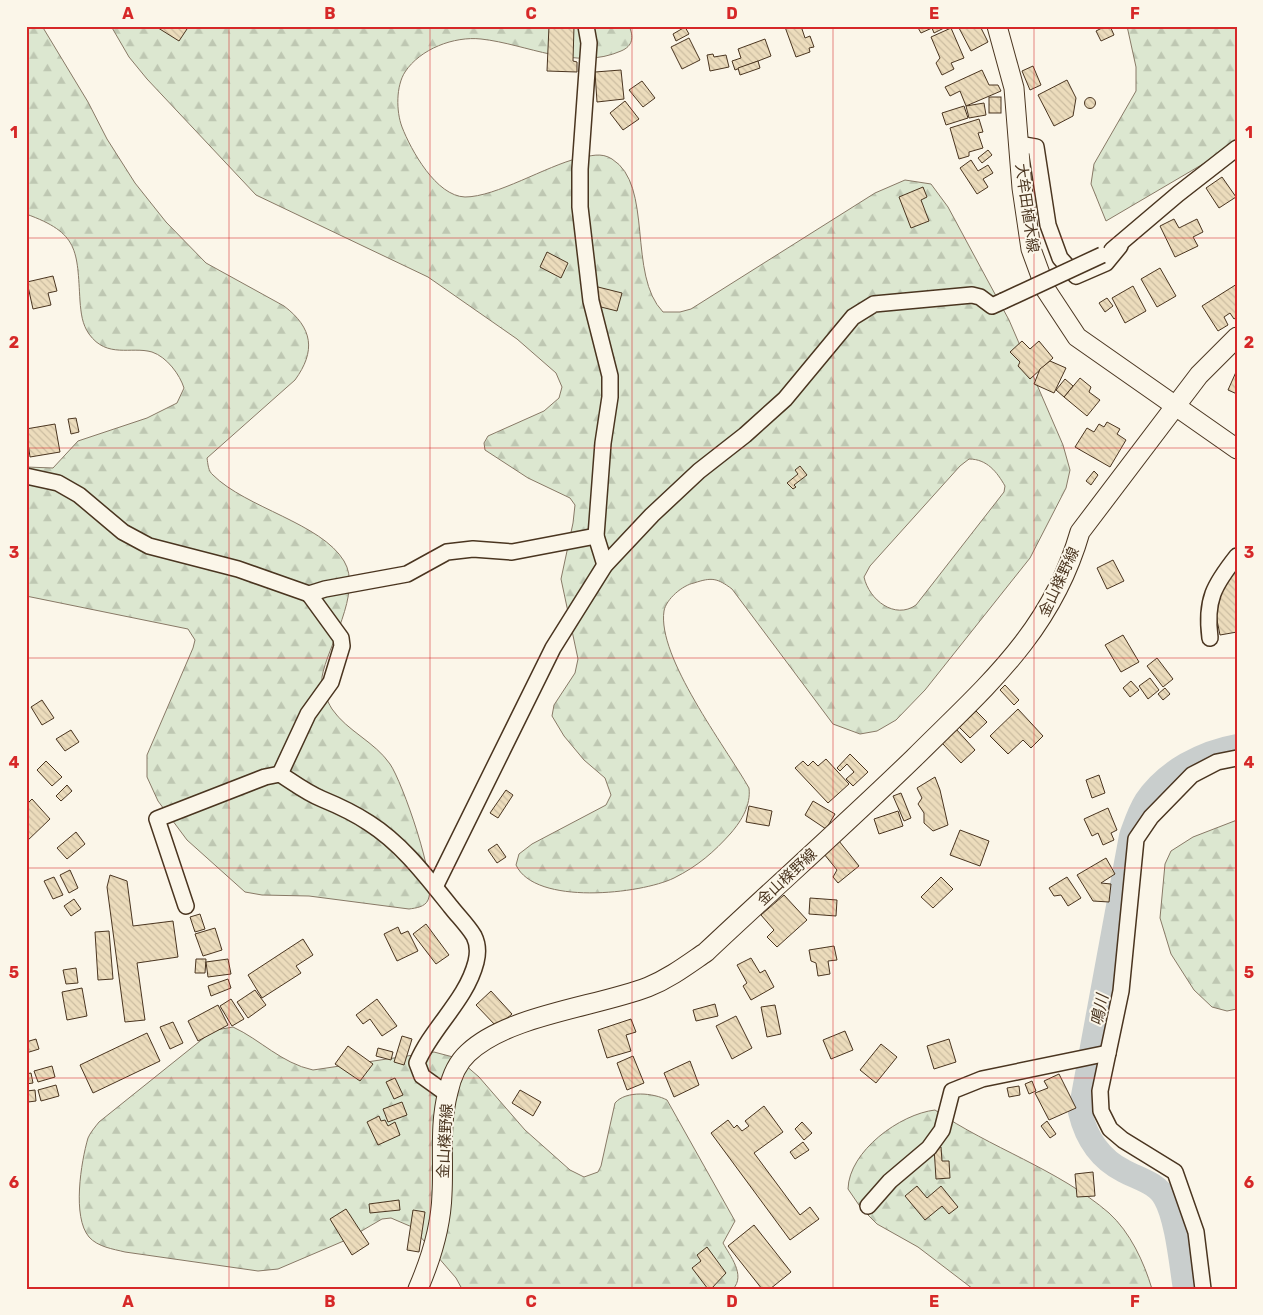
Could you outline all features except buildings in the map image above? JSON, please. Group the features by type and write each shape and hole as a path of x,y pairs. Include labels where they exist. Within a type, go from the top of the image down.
{"main road":[{"name":"大牟田植木線","path":"997,26 1014,88 1022,188 1031,249 1046,290 1077,337 1237,448"},
{"name":"金山檪野線","path":"418,1289 433,1248 440,1221 442,1134 447,1094 455,1069 468,1053 502,1030 647,987 673,976 706,952 886,785 1017,654 1055,598 1074,553 1080,532 1113,492 1175,406 1234,343"}],"street":[{"path":"586,26 589,43 580,169 580,207 591,301 610,383 610,397 603,443 596,536 605,565"},
{"path":"1019,144 1036,147 1048,225 1060,258 1076,276 1106,263 1120,246 1178,194 1237,148"},
{"path":"435,887 553,648 605,565 652,515 699,470 745,435 785,399 853,317 874,304 972,295 980,296 992,306 1120,246"},
{"path":"26,476 58,483 79,495 123,532 149,546 238,569 309,594 341,638 342,646 331,682 308,714 280,774"},
{"path":"309,594 325,589 407,574 448,552 473,549 512,552 596,536"},
{"path":"1210,638 1208,619 1212,592 1237,556"},
{"path":"1203,1289 1196,1232 1175,1172 1123,1140 1110,1128 1101,1110 1100,1091 1122,982 1136,839 1151,817 1192,775 1217,762 1237,758"},
{"path":"186,906 157,819 265,777 280,774 305,791 339,805 370,824 403,850 474,936 478,946 476,961 469,981 452,1011 430,1038 417,1063 422,1076 447,1094"},
{"path":"868,1206 890,1181 929,1148 942,1130 952,1091 982,1079 1108,1053"}],"green space":[{"path":"26,26 42,26 88,102 107,139 135,183 166,222 206,263 284,306 294,314 306,331 308,350 306,359 295,380 207,458 208,465 211,473 227,487 318,536 333,548 344,561 349,574 347,603 325,665 322,677 323,689 330,706 338,717 384,756 395,774 410,810 424,854 430,890 428,900 423,906 409,909 309,896 262,895 245,892 187,840 158,801 147,777 147,755 193,648 195,640 188,629 26,596 26,467 53,468 78,441 147,418 177,403 184,388 172,367 158,354 144,351 111,349 103,347 96,342 89,334 82,318 78,269 72,246 66,236 56,228 26,214"},
{"path":"111,26 629,26 632,37 628,47 604,56 587,58 569,57 498,42 471,39 449,42 419,57 411,64 402,78 398,106 402,127 418,159 444,189 454,195 465,197 477,196 506,187 552,167 579,158 600,155 612,159 625,172 633,189 646,276 652,296 663,312 680,312 691,309 875,193 905,180 931,184 948,207 1009,320 1063,445 1070,470 1066,488 1030,558 925,690 896,720 877,731 860,734 833,724 732,589 710,579 690,584 680,590 671,597 664,611 665,630 671,652 681,676 695,701 749,788 749,800 745,812 731,833 712,852 691,869 659,884 615,892 590,893 544,887 527,878 516,865 519,854 532,844 606,805 611,795 605,778 584,760 564,736 552,716 554,705 575,673 578,659 561,579 575,505 570,498 528,478 485,450 484,443 488,436 544,411 559,398 562,387 556,373 517,339 428,277 256,195 147,79 129,57","holes":["969,459 981,461 995,471 1005,486 1004,492 916,605 900,610 884,605 871,593 864,577 870,566 960,466"]},
{"path":"1127,26 1237,26 1237,144 1106,221 1091,184 1094,164 1136,91 1136,67"},
{"path":"1237,820 1237,1009 1227,1011 1212,1007 1194,990 1171,954 1160,918 1165,864 1171,851 1193,837"},
{"path":"233,1027 281,1057 313,1070 434,1052 453,1057 479,1077 525,1130 570,1170 584,1177 598,1172 601,1166 615,1103 633,1094 648,1094 667,1100 735,1221 723,1243 736,1266 737,1284 733,1289 462,1289 456,1278 412,1227 391,1218 382,1219 346,1240 278,1269 258,1271 125,1252 97,1243 89,1237 84,1228 79,1203 83,1161 90,1134 99,1122 210,1033"},
{"path":"935,1110 956,1124 1068,1184 1109,1213 1130,1238 1145,1268 1152,1289 973,1289 918,1247 877,1224 861,1208 848,1189 857,1161 867,1148 892,1127 921,1113"}],"waterway":[{"name":"鳴川","path":"1185,1289 1176,1230 1165,1198 1152,1185 1115,1166 1101,1154 1090,1138 1080,1112 1131,836 1139,814 1154,790 1186,764 1211,753 1237,746"}]}
